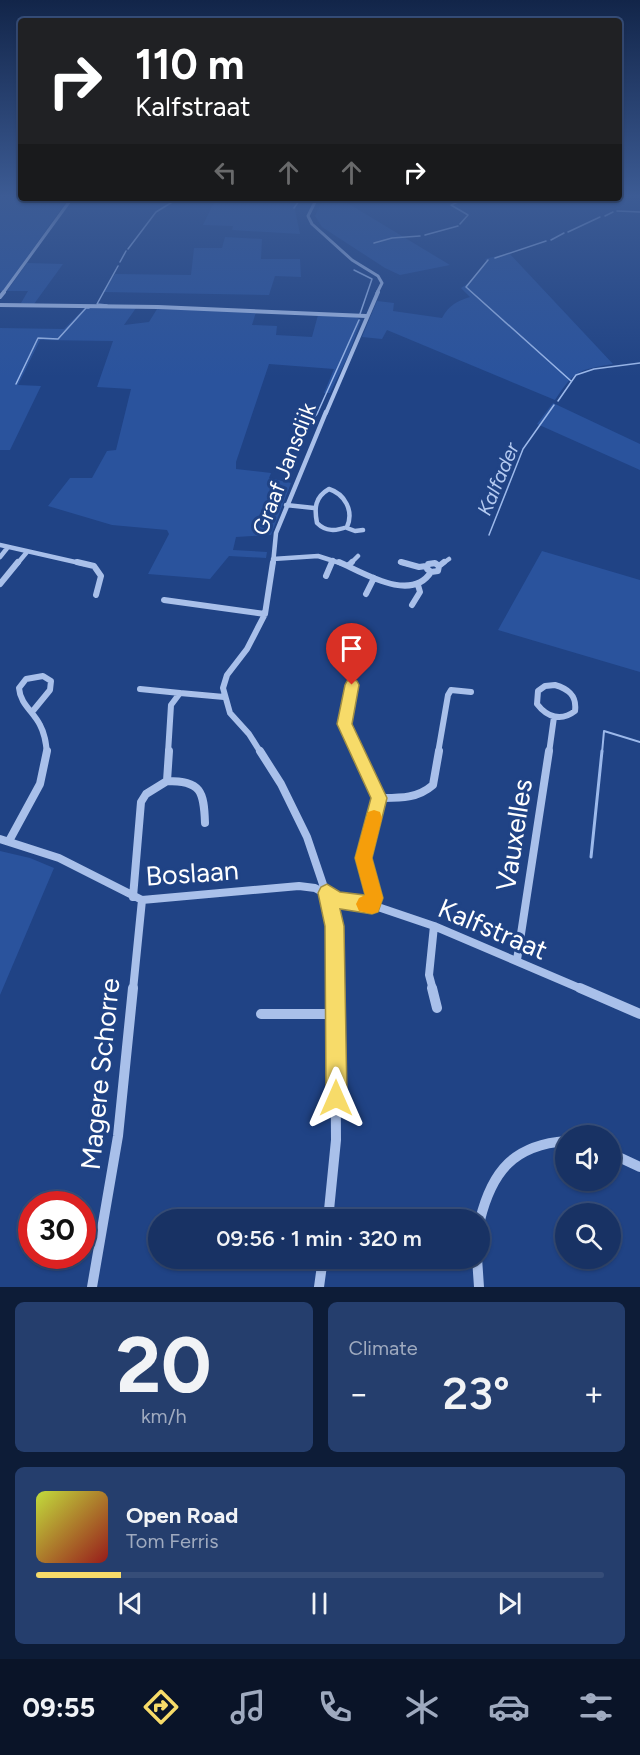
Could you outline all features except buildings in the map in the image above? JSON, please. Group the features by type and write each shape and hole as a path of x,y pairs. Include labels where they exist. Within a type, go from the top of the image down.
{"street":[{"path":"0,297 29,257"},
{"name":"Graaf Jansdijk","path":"224,697 223,688 227,675 247,649 265,614 271,585 276,533 286,505 381,284 381,279 350,257"},
{"path":"0,305 167,308 366,316"},
{"path":"346,528 350,517 345,497 341,493 331,491 321,493 314,508 315,516 321,527 334,530 346,528 355,531 363,530"},
{"path":"286,505 314,508"},
{"path":"0,545 94,566 101,576 96,595"},
{"path":"0,557 8,547"},
{"path":"0,584 27,552"},
{"path":"273,559 313,555 333,560 374,578 418,585"},
{"path":"348,566 358,556"},
{"path":"418,585 431,563 439,566 449,559"},
{"path":"326,576 333,560"},
{"path":"400,562 429,569"},
{"path":"366,594 374,578"},
{"path":"412,605 420,592 418,585"},
{"path":"164,600 265,614"},
{"path":"354,671 344,724 379,798 364,858 374,898 372,905"},
{"path":"9,841 42,778 48,757 46,737 21,697 19,688 26,679 43,676 51,681 50,690 32,712"},
{"path":"555,685 565,689 573,695 577,703 573,714 564,718 554,717 543,712 537,704 538,691 545,686 555,685"},
{"path":"140,689 224,697 230,713 249,734 281,784 307,837 327,893 334,926 336,1140 329,1209"},
{"path":"379,798 410,798 424,794 433,785 448,695 452,690 471,692"},
{"path":"180,693 171,705 167,781 185,780 198,786 204,797 205,823"},
{"name":"Vauxelles","path":"517,960 554,717"},
{"name":"Magere Schorre","path":"92,1287 118,1136 138,899 141,802 148,792 163,786 167,781"},
{"name":"Boslaan","path":"0,839 63,859 138,899 299,886 327,893"},
{"name":"Kalfstraat","path":"327,893 337,900 372,905 434,926 640,1014"},
{"path":"434,926 429,975 437,1008"},
{"path":"261,1014 336,1014"},
{"path":"483,1209 491,1184 505,1163 527,1148 555,1142"},
{"path":"621,1158 640,1167"},
{"path":"319,1287 321,1269"},
{"path":"478,1269 479,1287"}],"shaded area":[{"path":"0,257 27,257 3,291 0,291"},
{"path":"193,257 300,259 301,277 275,276 269,295 103,292 115,274 191,275"},
{"path":"368,257 437,257 450,265 400,275"},
{"path":"513,257 613,364 578,373 555,400 387,330 382,339 362,337 377,301 394,303 393,311 442,318 454,304 470,297 461,288 470,282 487,261 485,259"},
{"path":"27,263 63,264 34,304 21,303 28,291 7,291"},
{"path":"85,308 136,308 124,325 149,322 157,309 256,312 252,325 277,326 276,335 312,337 318,315 356,317 361,320 348,356 330,393 324,393 334,369 269,364 236,462 236,469 271,473 269,478 291,483 271,535 236,537 233,550 267,552 266,558 229,556 210,579 148,574 169,534 167,530 112,525 48,506 70,478 92,478 107,451 116,450 131,389 97,387 113,341 40,340 18,385 41,386 10,450 0,450 0,328 64,329"},
{"path":"553,403 640,444 640,470 537,424"},
{"path":"542,551 640,580 640,672 498,630"},
{"path":"0,851 30,858 54,868 0,995"}],"waterway":[{"path":"120,262 123,257"},
{"path":"488,260 466,287 571,381"},
{"path":"107,305 97,304 118,266"},
{"path":"354,270 372,279 360,314"},
{"path":"16,384 38,338 58,339 86,308 89,308"},
{"path":"309,423 317,414 359,320"},
{"name":"Kalfader","path":"558,401 576,375 594,369 640,363"},
{"name":"Kalfader","path":"489,535 523,449 554,405"},
{"path":"602,753 604,731 640,742"},
{"path":"591,857 602,751"}],"slow traffic":[{"path":"365,904 372,905 374,898 364,858 374,818"}],"route":[{"path":"336,1098 334,926 327,893 337,900 372,905 374,898 364,858 379,798 344,724 352,685"}]}
